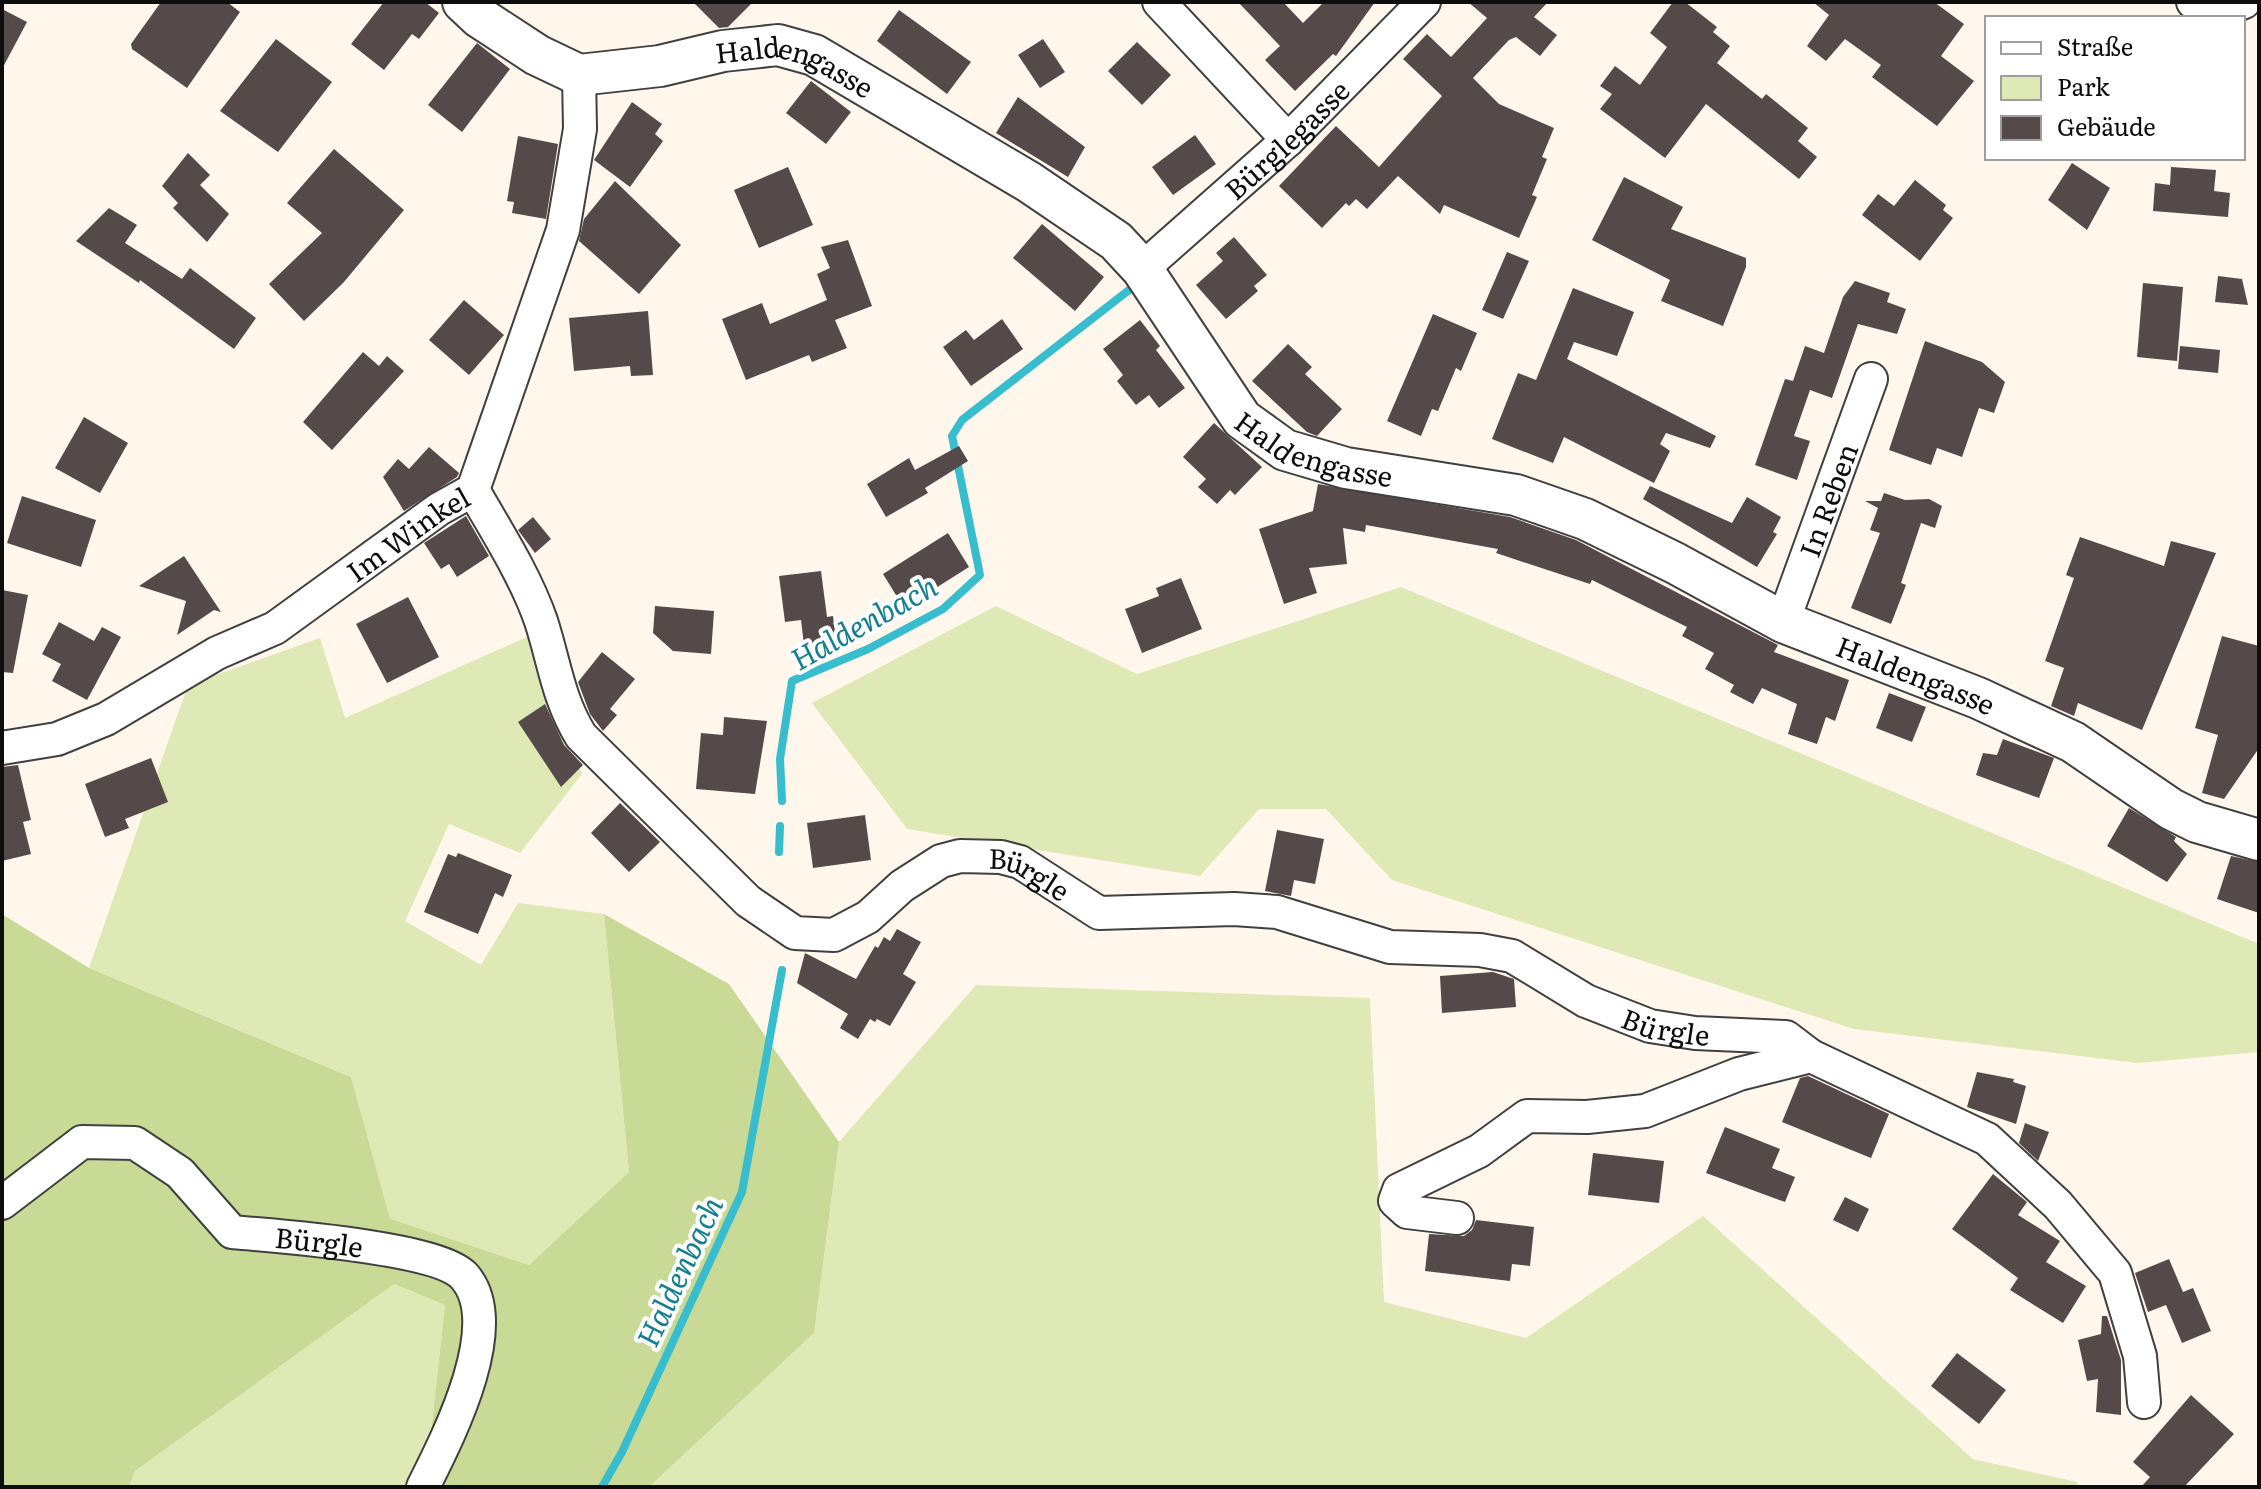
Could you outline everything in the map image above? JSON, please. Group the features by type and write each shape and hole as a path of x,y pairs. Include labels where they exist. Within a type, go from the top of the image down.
{"street":[{"path":"463,2 479,17 537,55 579,75"},
{"path":"1159,2 1288,140"},
{"name":"Bürglegasse","path":"1142,269 1288,140 1424,2"},
{"path":"2193,2 2227,9 2243,3"},
{"name":"Haldengasse","path":"579,75 660,66 723,51 778,45 814,55 1029,182 1116,241 1142,269 1242,419 1285,450 1346,468 1516,495 1585,519 1675,563 1783,622 1978,698 2073,742 2171,809 2197,822 2259,840"},
{"name":"Im Winkel","path":"2,748 57,739 106,719 217,653 275,628 439,509 473,490 563,230 580,129 579,75"},
{"name":"In Reben","path":"1783,622 1871,379"},
{"name":"Bürgle","path":"473,490 516,565 541,621 565,710 581,736 748,901 795,933 834,935 868,917 902,886 941,861 960,856 1001,857 1020,862 1099,913 1234,909 1277,912 1390,947 1480,950 1512,956 1586,1001 1650,1026 1695,1033 1786,1037 1811,1056 1987,1139 2058,1205 2115,1273 2140,1356 2144,1402"},
{"name":"Bürgle","path":"1457,1218 1407,1212 1395,1201 1399,1190 1479,1151 1527,1116 1587,1117 1645,1111 1739,1074 1811,1056"},
{"name":"Bürgle","path":"2,1203 82,1142 135,1143 180,1173 232,1232 346,1244 425,1259 462,1273 475,1293 480,1320 475,1352 464,1396 423,1487"}],"green space":[{"path":"1401,587 2259,944 2259,1052 2138,1063 1854,1029 1392,880 1326,809 1259,809 1200,876 907,829 812,703 996,606 1137,674"},
{"path":"527,637 582,774 520,853 449,824 405,921 481,965 518,903 604,914 629,1172 529,1265 390,1220 351,1077 89,968 188,685 320,638 345,718"},
{"path":"2,914 89,968 351,1077 390,1219 529,1265 629,1172 604,914 729,984 839,1142 814,1333 649,1487 425,1487 445,1305 394,1284 135,1471 129,1487 2,1487"},
{"path":"976,985 1370,998 1384,1302 1526,1338 1703,1216 1973,1459 2077,1482 2078,1487 649,1487 814,1333 839,1142"},
{"path":"394,1284 445,1305 425,1487 129,1487 135,1471"}],"building":[{"path":"161,2 227,2 240,12 187,88 132,49 131,44"},
{"path":"384,2 425,2 439,13 419,39 412,34 384,70 351,44"},
{"path":"693,2 753,2 728,27 719,28"},
{"path":"1238,2 1283,2 1303,23 1324,2 1375,2 1336,56 1333,54 1295,91 1265,60 1280,46"},
{"path":"1468,2 1548,2 1534,17 1557,35 1540,56 1516,37 1509,40 1473,78 1499,104 1554,128 1542,157 1547,159 1532,195 1537,197 1519,238 1444,205 1440,214 1398,176 1367,209 1356,199 1349,206 1346,203 1322,228 1279,186 1336,126 1379,167 1442,96 1403,59 1427,34 1451,57 1487,18"},
{"path":"1673,2 1685,2 1717,27 1713,32 1730,46 1717,63 1762,99 1766,94 1808,128 1798,141 1817,157 1799,179 1706,104 1665,158 1600,109 1612,94 1600,86 1615,66 1640,85 1667,47 1650,33"},
{"path":"1813,2 1934,2 1964,24 1941,56 1974,81 1937,126 1872,77 1881,65 1845,39 1826,61 1807,46 1829,15"},
{"path":"2,9 27,22 2,69"},
{"path":"899,10 971,62 947,94 877,41"},
{"path":"276,39 332,82 278,152 220,111"},
{"path":"1043,39 1065,72 1040,88 1018,55"},
{"path":"1137,42 1171,75 1142,105 1108,71"},
{"path":"477,43 510,69 462,132 428,105"},
{"path":"811,81 851,112 826,144 786,113"},
{"path":"1018,97 1085,147 1068,177 996,133"},
{"path":"632,102 662,124 655,134 663,141 630,187 594,160"},
{"path":"1195,135 1216,164 1173,195 1152,167"},
{"path":"518,136 558,144 546,219 512,213 514,202 507,201"},
{"path":"334,149 404,210 344,282 304,321 269,284 322,233 287,203"},
{"path":"188,153 210,175 200,185 229,214 207,242 173,208 178,203 162,186"},
{"path":"2072,163 2110,188 2087,230 2048,200"},
{"path":"788,167 813,225 759,248 734,190"},
{"path":"2171,167 2216,170 2214,191 2230,193 2228,217 2153,211 2155,183 2170,185"},
{"path":"1624,177 1683,207 1671,229 1746,258 1746,267 1723,326 1661,301 1670,280 1592,240"},
{"path":"1915,180 1946,205 1943,210 1953,218 1920,261 1862,215 1878,194 1894,206"},
{"path":"615,181 681,245 639,294 579,241 584,219"},
{"path":"109,208 137,225 125,243 182,279 190,268 256,318 234,349 140,280 139,283 76,241"},
{"path":"1042,224 1104,277 1075,311 1013,258"},
{"path":"1234,237 1267,275 1254,286 1258,291 1226,319 1196,285 1223,261 1216,253"},
{"path":"848,240 872,306 835,320 847,348 812,362 809,355 746,380 722,319 762,303 770,324 827,300 817,274 830,268 821,247"},
{"path":"1507,252 1529,261 1503,319 1482,310"},
{"path":"2218,276 2242,279 2248,305 2215,302"},
{"path":"1855,281 1890,293 1887,302 1906,309 1897,334 1858,324 1832,398 1810,390 1794,436 1810,441 1797,480 1755,465 1785,379 1793,381 1805,346 1824,353 1843,297"},
{"path":"2143,283 2183,287 2177,361 2137,357"},
{"path":"1573,288 1634,312 1617,356 1574,342 1567,359 1716,436 1710,448 1666,433 1660,444 1670,451 1654,483 1564,437 1553,463 1492,439 1518,373 1536,380"},
{"path":"464,300 504,335 469,375 429,340"},
{"path":"648,311 653,375 631,376 630,366 574,371 569,318"},
{"path":"1433,314 1477,333 1461,371 1456,368 1438,411 1432,409 1421,436 1387,421"},
{"path":"1002,319 1023,349 971,386 943,347 966,330 974,340"},
{"path":"1140,320 1160,346 1156,350 1185,388 1159,408 1149,395 1136,405 1117,381 1123,375 1103,349"},
{"path":"1925,341 1982,362 2005,382 1994,413 1979,408 1962,457 1937,448 1931,465 1889,450"},
{"path":"1288,344 1312,367 1305,374 1342,409 1317,436 1307,432 1252,381"},
{"path":"2180,346 2220,350 2218,373 2178,369"},
{"path":"363,352 379,366 387,356 404,371 332,450 303,422"},
{"path":"84,417 128,443 100,493 55,468"},
{"path":"1214,423 1262,467 1235,495 1230,490 1217,504 1198,487 1206,479 1183,457"},
{"path":"959,446 968,461 925,488 928,493 886,517 867,484 909,458 915,470"},
{"path":"429,447 459,473 404,511 383,477 398,459 409,469"},
{"path":"1318,484 1510,517 1576,540 1778,645 1774,652 1849,680 1835,721 1826,717 1817,744 1788,734 1797,704 1762,688 1753,704 1730,692 1734,685 1705,669 1714,653 1682,636 1687,627 1592,580 1590,584 1496,553 1498,549 1366,525 1365,532 1343,528 1347,564 1309,568 1317,593 1284,604 1259,529 1313,511"},
{"path":"1650,486 1732,523 1747,497 1781,517 1773,532 1777,534 1757,567 1643,499"},
{"path":"1884,493 1905,500 1929,499 1942,506 1935,528 1921,523 1901,583 1906,585 1891,624 1851,608 1880,533 1870,530 1878,508 1865,501 1881,501"},
{"path":"22,496 96,520 81,567 7,543"},
{"path":"466,516 489,556 457,577 449,564 441,569 424,543"},
{"path":"533,517 551,539 535,553 518,530"},
{"path":"948,533 969,567 904,608 883,574"},
{"path":"2080,537 2164,566 2171,541 2216,553 2142,730 2078,703 2074,716 2051,706 2064,668 2045,661 2074,578 2066,575"},
{"path":"184,556 221,612 214,610 177,635 186,601 139,586"},
{"path":"821,571 827,617 833,616 836,641 804,645 801,620 785,622 779,576"},
{"path":"1181,578 1202,629 1142,653 1125,609 1159,596 1156,588"},
{"path":"2,590 28,595 13,673 2,672"},
{"path":"408,597 439,657 387,683 356,624"},
{"path":"655,606 714,611 711,654 673,651 653,633"},
{"path":"59,622 94,641 102,627 121,637 87,700 52,681 61,664 42,654"},
{"path":"2222,636 2259,646 2259,748 2224,799 2202,793 2218,735 2195,728"},
{"path":"602,652 635,679 610,709 617,715 603,731 590,714 578,682"},
{"path":"1889,693 1926,707 1912,742 1876,728"},
{"path":"545,704 564,745 583,765 561,787 518,722"},
{"path":"724,717 767,721 755,794 696,789 701,733 723,735"},
{"path":"2003,739 2054,758 2039,798 1976,775 1983,753 1997,755"},
{"path":"151,758 168,802 125,819 129,828 105,837 85,784"},
{"path":"18,765 31,820 23,822 31,854 2,861 2,767"},
{"path":"620,803 660,842 629,872 591,833"},
{"path":"2129,808 2176,837 2174,841 2187,854 2167,882 2107,846"},
{"path":"865,815 871,860 813,868 807,823"},
{"path":"1277,830 1324,839 1315,884 1294,880 1291,896 1265,891"},
{"path":"458,853 512,875 503,897 495,893 478,934 424,912 448,854 456,857"},
{"path":"2231,856 2259,862 2259,913 2217,899"},
{"path":"897,929 921,942 903,974 916,982 890,1026 870,1019 858,1039 840,1028 848,1014 797,983 805,953 856,979 875,946 878,948 884,937 890,941"},
{"path":"1493,972 1514,979 1516,1007 1442,1013 1440,976"},
{"path":"1977,1072 2014,1079 2013,1082 2026,1086 2016,1124 1967,1107"},
{"path":"1808,1076 1889,1114 1871,1158 1782,1122 1800,1078"},
{"path":"2025,1123 2049,1132 2038,1161 2019,1143"},
{"path":"1725,1127 1780,1149 1772,1168 1795,1177 1785,1202 1706,1173"},
{"path":"1593,1153 1664,1161 1659,1203 1588,1195"},
{"path":"1993,1174 2027,1202 2018,1215 2060,1241 2046,1262 2086,1286 2063,1323 2010,1290 2018,1278 1952,1229"},
{"path":"1845,1197 1869,1209 1858,1232 1833,1220"},
{"path":"1476,1220 1534,1227 1530,1266 1512,1264 1510,1281 1425,1271 1429,1234 1464,1236 1472,1230"},
{"path":"2169,1259 2183,1292 2193,1288 2211,1331 2182,1343 2166,1305 2148,1312 2135,1273"},
{"path":"2102,1316 2107,1316 2121,1360 2121,1415 2096,1412 2098,1379 2087,1381 2078,1340 2101,1334"},
{"path":"1957,1353 2006,1390 1979,1424 1931,1386"},
{"path":"2191,1395 2234,1434 2184,1487 2141,1487 2150,1477 2133,1462"}],"waterway":[{"name":"Haldenbach","path":"782,801 780,759 792,681 868,649 943,609 980,575 952,436 962,420 1129,290"},
{"name":"Haldenbach","path":"779,852 780,826"},
{"name":"Haldenbach","path":"602,1487 622,1452 742,1192 782,970"}]}
